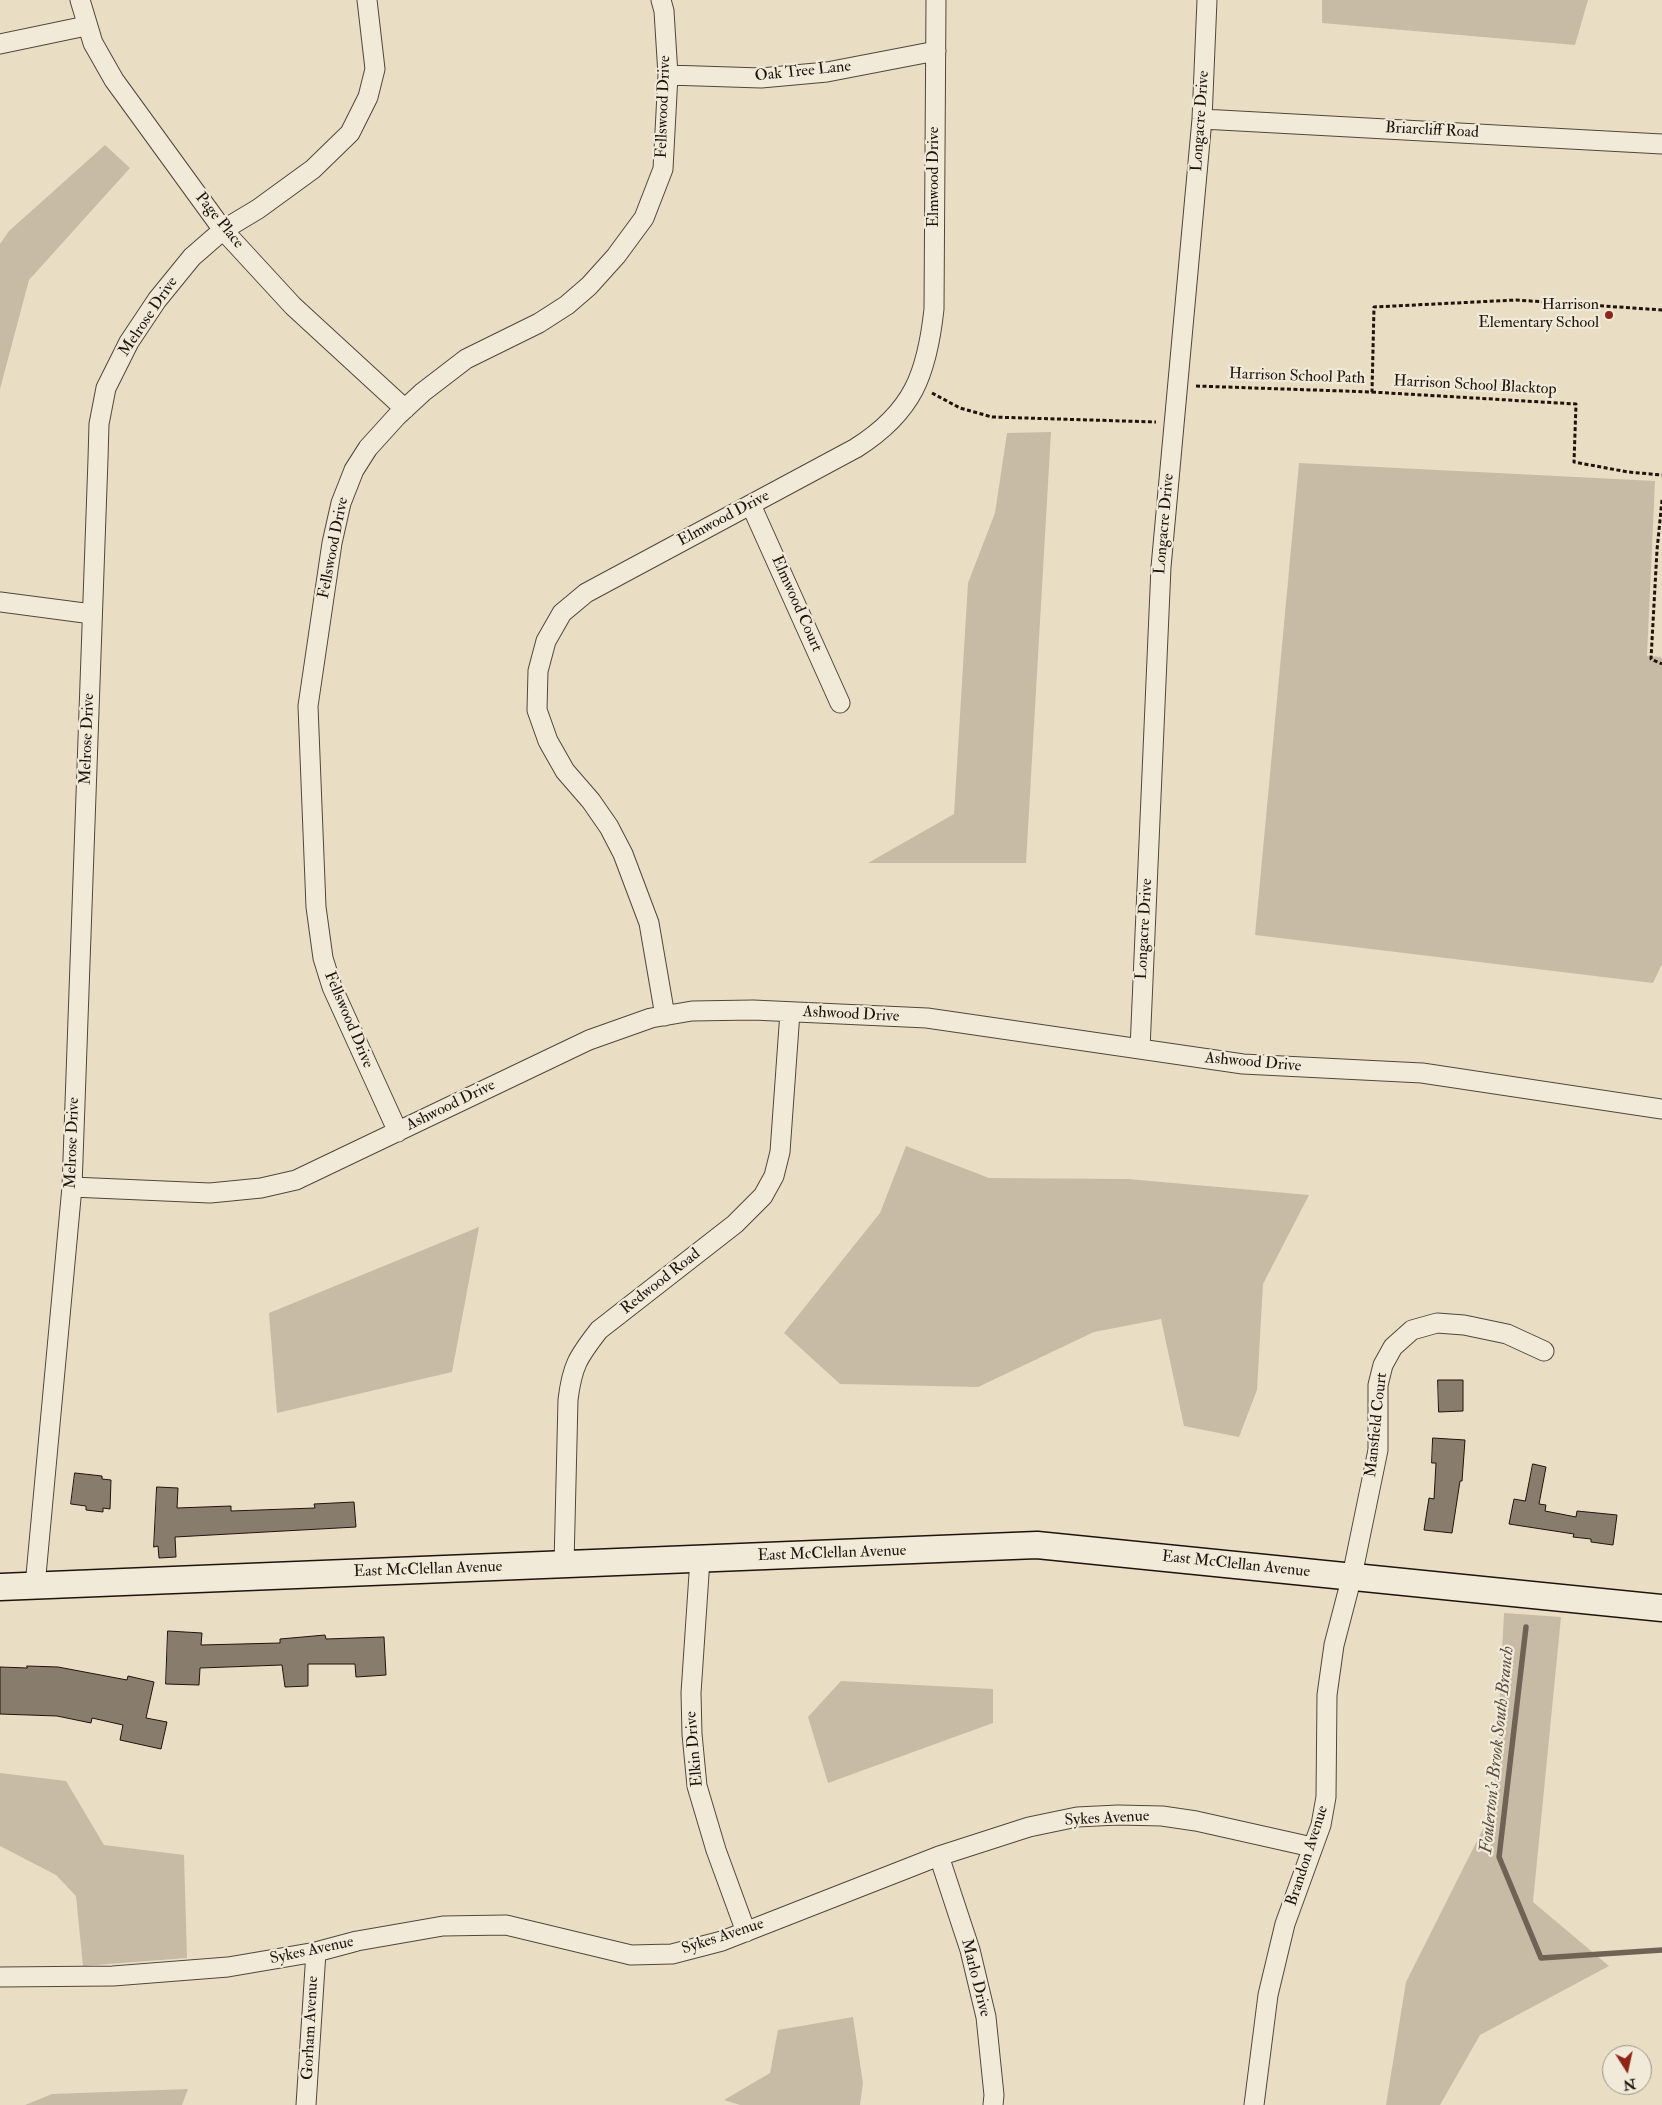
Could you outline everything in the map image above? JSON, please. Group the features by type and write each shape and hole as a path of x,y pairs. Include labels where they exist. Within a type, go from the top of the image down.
{"street":[{"name":"Page Place","path":"80,0 92,43 114,80 223,230 293,306 405,409"},
{"name":"Melrose Drive","path":"35,1586 72,1186 99,424 106,388 129,342 157,300 192,257 223,230 258,209 313,169 350,133 368,97 375,69 367,0"},
{"name":"Fellswood Drive","path":"398,1132 332,987 323,958 316,907 308,706 332,543 341,503 354,470 368,448 423,392 466,360 539,323 567,305 616,256 644,218 663,169 668,75 664,11 661,0"},
{"name":"Elmwood Drive","path":"665,1016 649,923 624,854 609,827 591,801 565,771 548,741 537,710 538,671 546,641 562,613 586,594 877,435 895,418 911,396 923,369 930,342 934,309 936,0"},
{"name":"Longacre Drive","path":"1140,1050 1161,567 1202,119 1207,0"},
{"path":"0,44 86,26"},
{"name":"Oak Tree Lane","path":"668,75 761,78 818,73 936,51"},
{"name":"Briarcliff Road","path":"1202,119 1662,144"},
{"name":"Elmwood Court","path":"751,505 840,703"},
{"path":"0,602 92,614"},
{"name":"Ashwood Drive","path":"72,1186 210,1193 261,1188 296,1180 589,1040 651,1018 692,1011 753,1010 927,1018 1243,1064 1422,1073 1662,1109"},
{"name":"Redwood Road","path":"564,1564 568,1400 572,1374 583,1350 599,1330 735,1224 763,1196 774,1176 780,1152 790,1012"},
{"path":"1662,1103 1662,1109"},
{"name":"Mansfield Court","path":"1352,1576 1378,1450 1378,1385 1383,1365 1393,1347 1412,1330 1438,1323 1464,1325 1507,1334 1544,1351"},
{"name":"East McClellan Avenue","path":"0,1587 1037,1545 1662,1608"},
{"name":"Elkin Drive","path":"700,1559 691,1693 692,1734 697,1786 716,1850 746,1932"},
{"name":"Brandon Avenue","path":"1254,2105 1270,1986 1285,1924 1321,1825 1326,1797 1327,1695 1334,1645 1352,1576"},
{"name":"Sykes Avenue","path":"0,1976 112,1976 228,1967 316,1952 357,1941 443,1926 506,1924 632,1955 672,1954 722,1941 939,1856 1029,1827 1077,1817 1118,1815 1162,1816 1312,1848"},
{"name":"Marlo Drive","path":"939,1856 970,1950 986,2017 994,2095 993,2105"},
{"name":"Gorham Avenue","path":"306,2105 316,1952"}],"path":[{"name":"Harrison School Path","path":"1178,385 1372,392 1374,306 1516,300 1662,310"},
{"path":"916,384 960,408 992,417 1174,422"},
{"name":"Harrison School Blacktop","path":"1372,392 1576,404 1574,462 1628,472 1662,475"},
{"path":"1662,500 1657,550 1651,659 1662,664"}],"shaded area":[{"path":"1322,0 1588,0 1575,45 1322,23"},
{"path":"105,145 130,168 29,280 0,389 0,244 9,231"},
{"path":"1051,432 1026,863 868,863 954,814 968,583 995,513 1007,433"},
{"path":"1299,463 1655,481 1647,656 1662,657 1662,964 1653,983 1255,935"},
{"path":"906,1146 989,1178 1128,1179 1309,1195 1263,1284 1257,1390 1239,1437 1184,1426 1161,1319 1094,1332 978,1387 840,1384 784,1333 880,1213"},
{"path":"479,1227 452,1372 277,1413 269,1313"},
{"path":"1504,1613 1561,1617 1533,1902 1609,1966 1480,2035 1440,2105 1386,2105 1406,1982 1494,1807"},
{"path":"841,1681 993,1689 993,1723 828,1783 808,1717"},
{"path":"0,1773 66,1781 104,1845 184,1855 187,1958 83,1966 76,1896 56,1875 0,1846"},
{"path":"853,2017 863,2083 860,2105 740,2105 724,2100 770,2073 778,2030"},
{"path":"188,2089 182,2105 25,2105 52,2094"}],"building":[{"path":"1438,1380 1463,1380 1463,1411 1439,1412"},
{"path":"1433,1438 1465,1440 1462,1481 1460,1481 1452,1533 1424,1530 1429,1498 1434,1499 1436,1463 1432,1463"},
{"path":"1533,1464 1546,1467 1539,1504 1546,1505 1545,1511 1576,1517 1577,1511 1617,1515 1613,1545 1591,1542 1591,1539 1573,1537 1574,1534 1509,1524 1514,1499 1525,1501"},
{"path":"75,1473 102,1476 102,1479 111,1480 110,1509 103,1508 103,1512 86,1510 86,1506 71,1504"},
{"path":"157,1487 178,1488 177,1508 231,1506 231,1511 315,1508 314,1504 354,1502 356,1527 175,1537 176,1557 159,1558 158,1546 154,1547"},
{"path":"168,1631 202,1633 201,1645 280,1643 280,1639 325,1635 326,1639 384,1637 386,1675 356,1677 355,1664 308,1664 308,1686 285,1687 282,1665 200,1668 199,1685 166,1684"},
{"path":"27,1666 58,1667 127,1680 128,1676 154,1682 146,1718 167,1722 161,1749 120,1740 123,1725 92,1718 91,1723 57,1716 0,1714 0,1667 27,1668"}],"waterway":[{"name":"Foulerton's Brook South Branch","path":"1526,1627 1499,1857 1541,1958 1662,1950"}],"place":[{"name":"Harrison Elementary School","path":"1609,315"}]}
